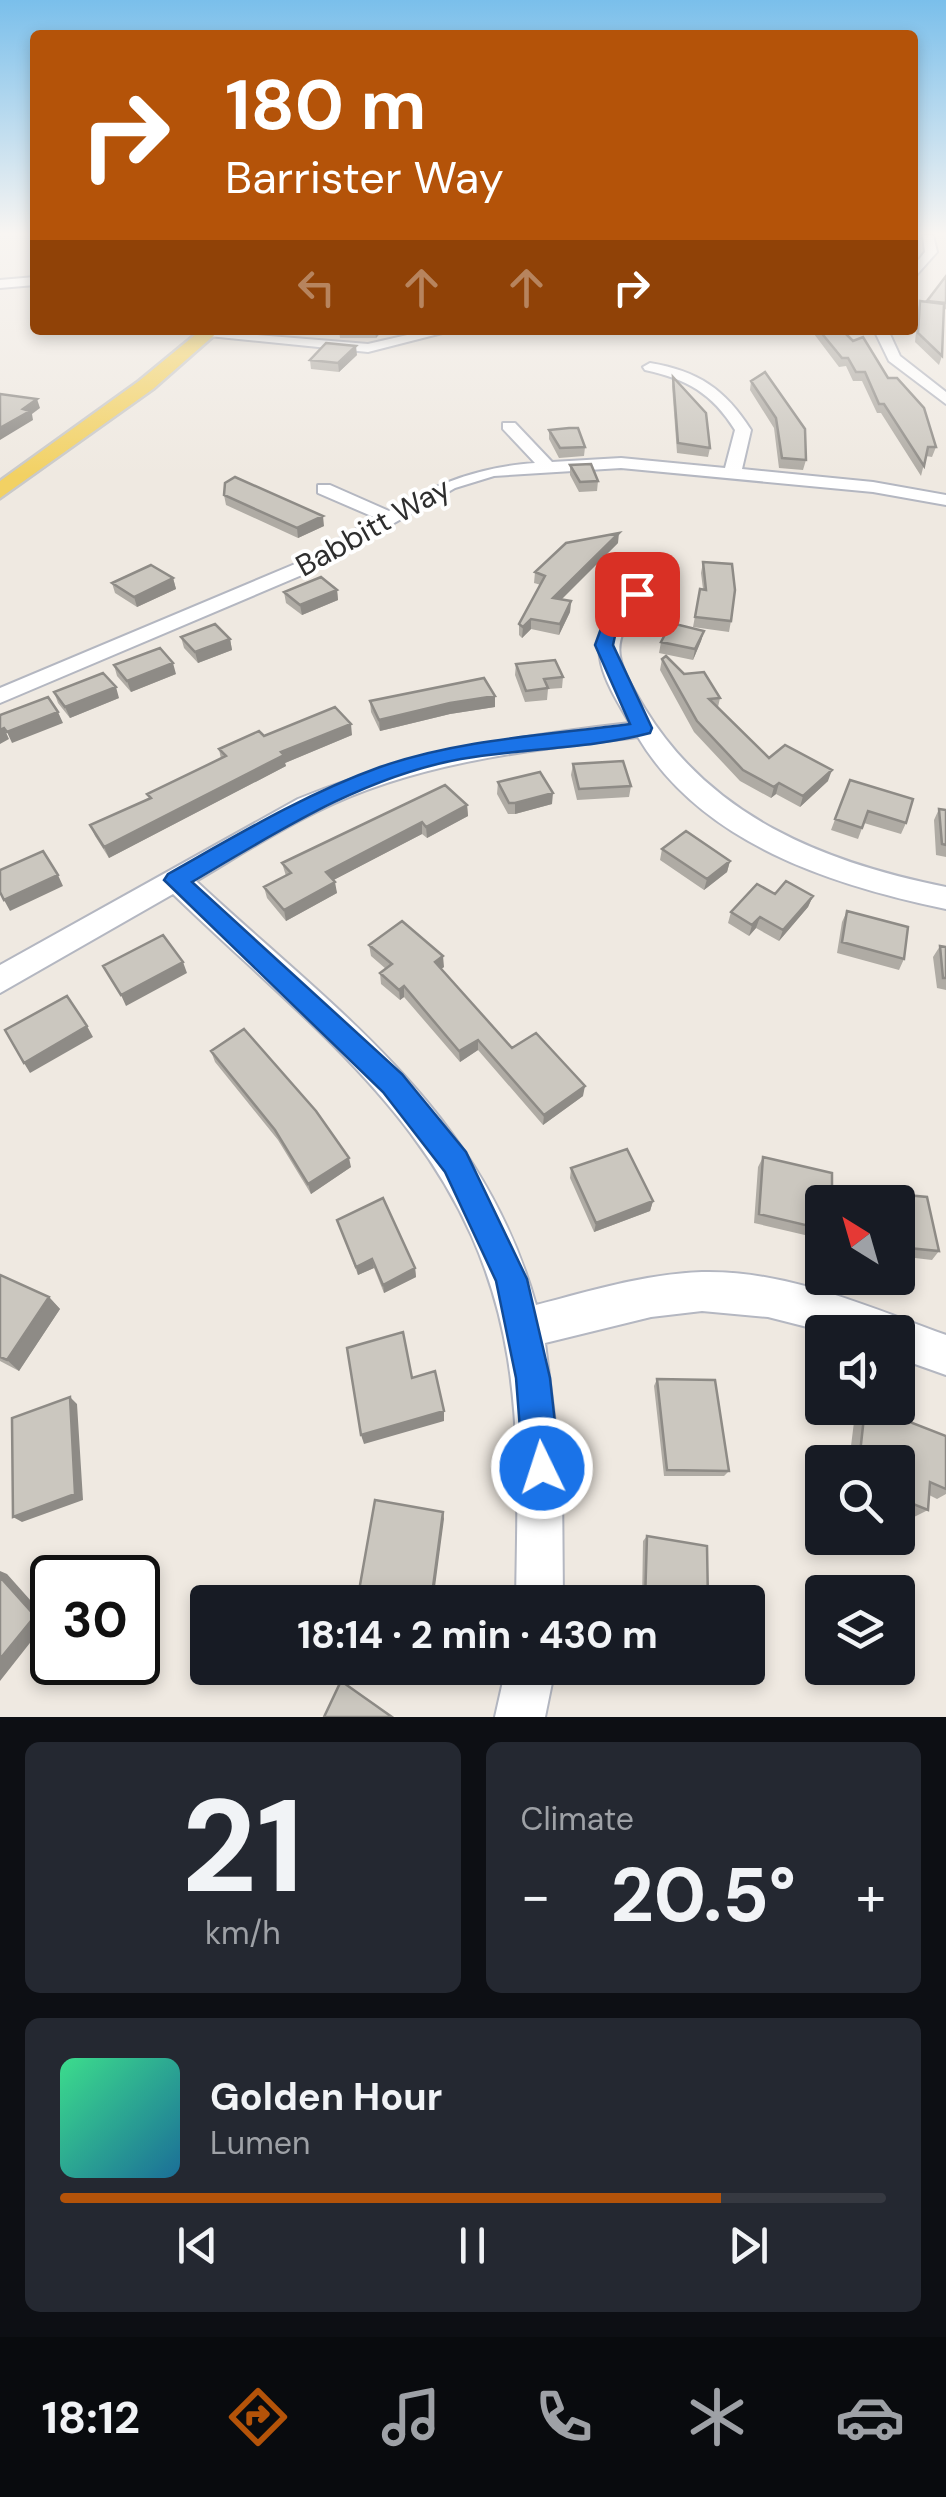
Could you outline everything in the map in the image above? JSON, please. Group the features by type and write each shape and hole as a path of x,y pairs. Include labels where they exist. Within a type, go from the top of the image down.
{"main road":[{"path":"0,491 146,385 204,335"}],"street":[{"path":"238,335 368,348 425,335"},
{"path":"882,335 886,347 946,399"},
{"path":"650,368 698,378 720,395 743,430 732,476"},
{"path":"917,377 946,377"},
{"path":"509,426 545,464"},
{"name":"Babbitt Way","path":"0,696 302,568 465,477 545,464 621,463 873,486 946,500"},
{"path":"324,489 392,518"},
{"path":"637,594 609,626 604,645 642,728 693,789 773,843 836,871 946,898"},
{"path":"0,980 307,805 389,771 458,753 642,728"},
{"path":"176,880 392,1083 436,1134 494,1238 524,1328 543,1498 539,1585"},
{"path":"524,1328 623,1303 724,1292 805,1305 834,1315"},
{"path":"915,1344 946,1355"},
{"path":"520,1717 527,1685"}],"building":[{"path":"919,315 944,315 942,356 918,333"},
{"path":"823,335 847,335 853,341 863,337 888,378 897,378 924,408 936,447 928,447 924,466 884,404 879,404 865,372 856,372 848,358 842,358"},
{"path":"326,343 356,346 338,363 310,360"},
{"path":"765,372 805,429 806,460 782,458 776,418 751,381"},
{"path":"673,377 706,413 710,448 678,443"},
{"path":"0,394 37,399 23,409 30,411 0,428"},
{"path":"578,428 585,447 560,448 549,430"},
{"path":"591,464 598,481 580,482 570,465"},
{"path":"235,477 323,516 297,528 224,495 225,483"},
{"path":"619,533 553,598 571,601 560,624 531,619 523,627 519,624 545,576 535,572 566,543"},
{"path":"703,562 732,564 735,590 731,621 695,617 700,589 706,590"},
{"path":"151,565 173,578 134,597 112,583"},
{"path":"321,577 337,590 300,605 284,592"},
{"path":"671,623 704,631 695,649 661,642"},
{"path":"215,624 230,639 195,652 181,637"},
{"path":"160,648 173,663 127,681 114,665"},
{"path":"666,656 684,674 704,672 720,698 709,699 769,758 785,745 832,770 803,796 779,783 774,787 743,770 697,721 662,659"},
{"path":"555,660 563,677 544,679 548,688 526,691 516,664"},
{"path":"103,673 116,687 65,707 54,692"},
{"path":"484,678 495,696 379,720 370,701"},
{"path":"48,697 58,712 7,732 4,728 0,730 0,715"},
{"path":"335,707 351,724 281,752 284,755 104,847 90,825 151,798 147,794 226,756 219,749 259,731 264,736"},
{"path":"623,761 631,786 579,789 573,764"},
{"path":"540,772 553,793 509,803 498,782"},
{"path":"850,780 913,799 906,823 868,811 862,828 835,819"},
{"path":"445,785 467,805 426,827 422,822 326,872 335,882 284,910 264,887 291,873 282,863"},
{"path":"939,809 946,810 946,845 942,844"},
{"path":"686,831 730,861 707,879 662,849"},
{"path":"43,851 58,875 4,900 0,870"},
{"path":"786,881 813,896 783,930 760,917 752,925 731,912 757,884 775,894"},
{"path":"847,911 908,927 904,959 842,942"},
{"path":"402,921 443,956 435,962 512,1048 536,1033 585,1086 544,1115 478,1040 459,1051 404,986 399,990 380,973 392,964 369,945"},
{"path":"163,935 183,962 121,995 103,966"},
{"path":"940,946 946,947 946,978 943,978"},
{"path":"67,996 87,1026 24,1063 5,1030"},
{"path":"244,1029 316,1111 349,1158 308,1184 275,1130 211,1051"},
{"path":"627,1149 653,1201 596,1223 571,1168"},
{"path":"763,1157 832,1173 832,1185 805,1185 805,1225 759,1214"},
{"path":"915,1196 927,1197 939,1251 915,1249"},
{"path":"383,1198 415,1268 383,1285 372,1259 356,1267 337,1220"},
{"path":"0,1275 49,1297 7,1360 0,1357"},
{"path":"403,1332 412,1378 435,1371 444,1411 361,1435 347,1348"},
{"path":"657,1379 715,1380 729,1471 667,1470"},
{"path":"70,1397 75,1494 13,1517 12,1418"},
{"path":"915,1424 946,1436 946,1489 930,1482 928,1510 915,1505 915,1445 861,1445 863,1425"},
{"path":"375,1500 443,1512 433,1585 360,1585"},
{"path":"647,1536 707,1546 708,1585 646,1585"},
{"path":"0,1577 30,1610 30,1622 0,1659"},
{"path":"339,1685 347,1685 392,1717 324,1717"}],"route":[{"path":"542,1468 533,1378 512,1279 455,1162 392,1083 176,880 307,805 389,771 458,753 642,728 604,645 609,626 637,594"}]}
